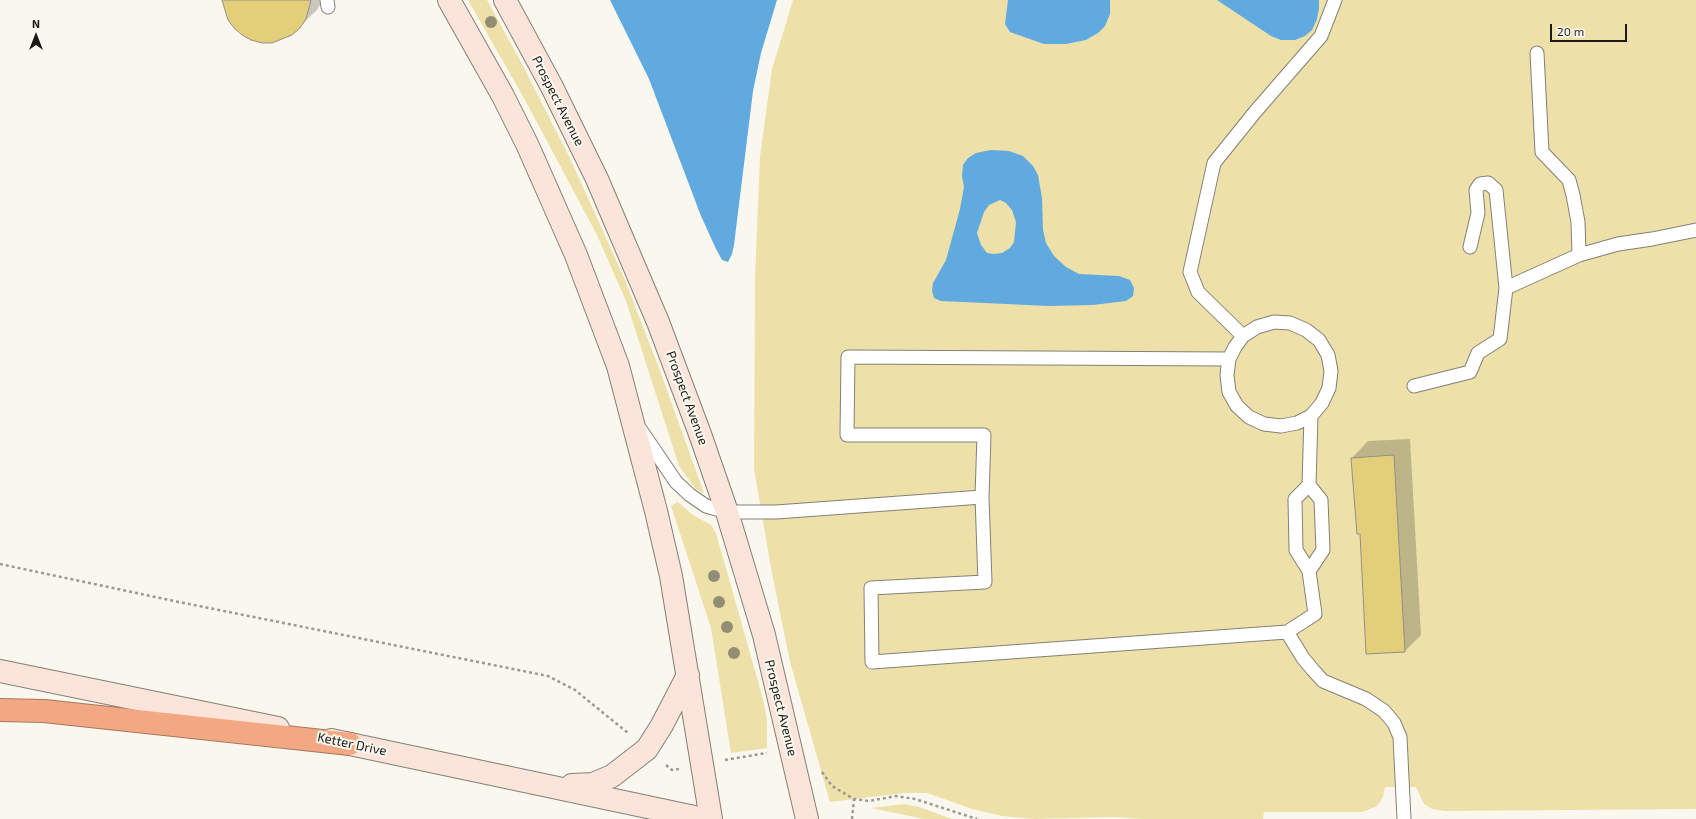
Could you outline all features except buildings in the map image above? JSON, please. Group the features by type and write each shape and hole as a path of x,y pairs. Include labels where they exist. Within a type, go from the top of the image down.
{"highway":[{"path":"0,710 44,711 350,744"}],"main road":[{"path":"449,0 503,96 527,144 576,255 618,366 633,419 671,576 711,819"},
{"name":"Prospect Avenue","path":"505,0 552,87 598,178 658,322 700,434 727,512 764,635 807,819"},
{"name":"Ketter Drive","path":"0,671 91,688 704,819"},
{"path":"552,786 593,784 612,776 647,749 662,725 688,675"},
{"path":"607,798 622,819"}],"lane":[{"path":"1243,336 1198,292 1190,272 1214,163 1255,112 1321,36 1335,0"},
{"path":"1537,53 1542,152 1569,180 1578,222 1579,255"},
{"path":"1414,386 1470,372 1478,353 1500,339 1506,288 1496,190 1488,183 1480,184 1476,190 1478,213 1470,248"},
{"path":"1506,288 1579,255 1618,244 1696,230"},
{"path":"1274,322 1290,323 1306,330 1319,340 1328,355 1331,371 1330,382 1329,388 1322,403 1311,416 1296,423 1281,426 1264,424 1249,417 1237,406 1230,392 1227,375 1229,359 1243,336 1257,327 1274,322"},
{"path":"1229,359 848,358 847,435 984,434 982,497 986,582 870,588 872,662 1287,632 1315,614 1309,571 1296,550 1295,499 1309,485"},
{"path":"1309,571 1323,550 1321,500 1309,485 1311,416"},
{"path":"633,419 676,482 690,495 706,506 727,512 776,512 982,497"},
{"path":"1287,632 1309,666 1323,681 1366,699 1384,711 1394,723 1400,737 1404,819"}],"path":[{"path":"0,564 174,601 548,676 575,690 630,735"},
{"path":"731,759 767,753"},
{"path":"664,763 672,770 687,768"},
{"path":"822,771 832,786 854,799 869,801 896,796 915,799 977,819"},
{"path":"852,819 854,799"}],"shaded area":[{"path":"468,0 487,0 521,62 569,156 625,280 659,368 704,493 695,488 679,466 626,301 597,235 525,100"},
{"path":"793,0 1696,0 1696,809 1444,811 1432,809 1424,804 1416,787 1385,787 1383,797 1377,806 1362,812 1264,812 1263,819 1143,819 1113,817 1034,819 1002,816 972,809 927,793 905,793 830,802 790,662 771,568 754,469 755,278 760,156 772,69"},
{"path":"678,502 693,515 711,525 716,533 763,699 767,720 767,748 731,753 711,628 671,506"},
{"path":"904,804 919,807 952,819 924,819 871,808"}],"water":[{"path":"610,0 777,0 761,53 753,91 734,245 728,262 722,260 701,216 649,79"},
{"path":"1008,0 1110,0 1110,14 1105,26 1098,33 1086,40 1066,44 1044,44 1010,32 1005,24"},
{"path":"1217,0 1319,0 1319,8 1317,19 1312,30 1305,36 1295,40 1281,40 1271,36"},
{"path":"991,150 1009,151 1023,156 1033,166 1038,175 1042,198 1043,230 1046,243 1054,256 1066,267 1079,274 1119,276 1130,280 1134,288 1133,296 1126,301 1093,305 1049,306 941,301 934,298 932,291 933,283 946,260 960,209 964,187 962,176 963,165 968,158 976,153","holes":["1000,200 1006,203 1012,210 1016,222 1014,242 1010,248 1002,253 987,253 981,245 977,233 984,212 989,205"]}]}
